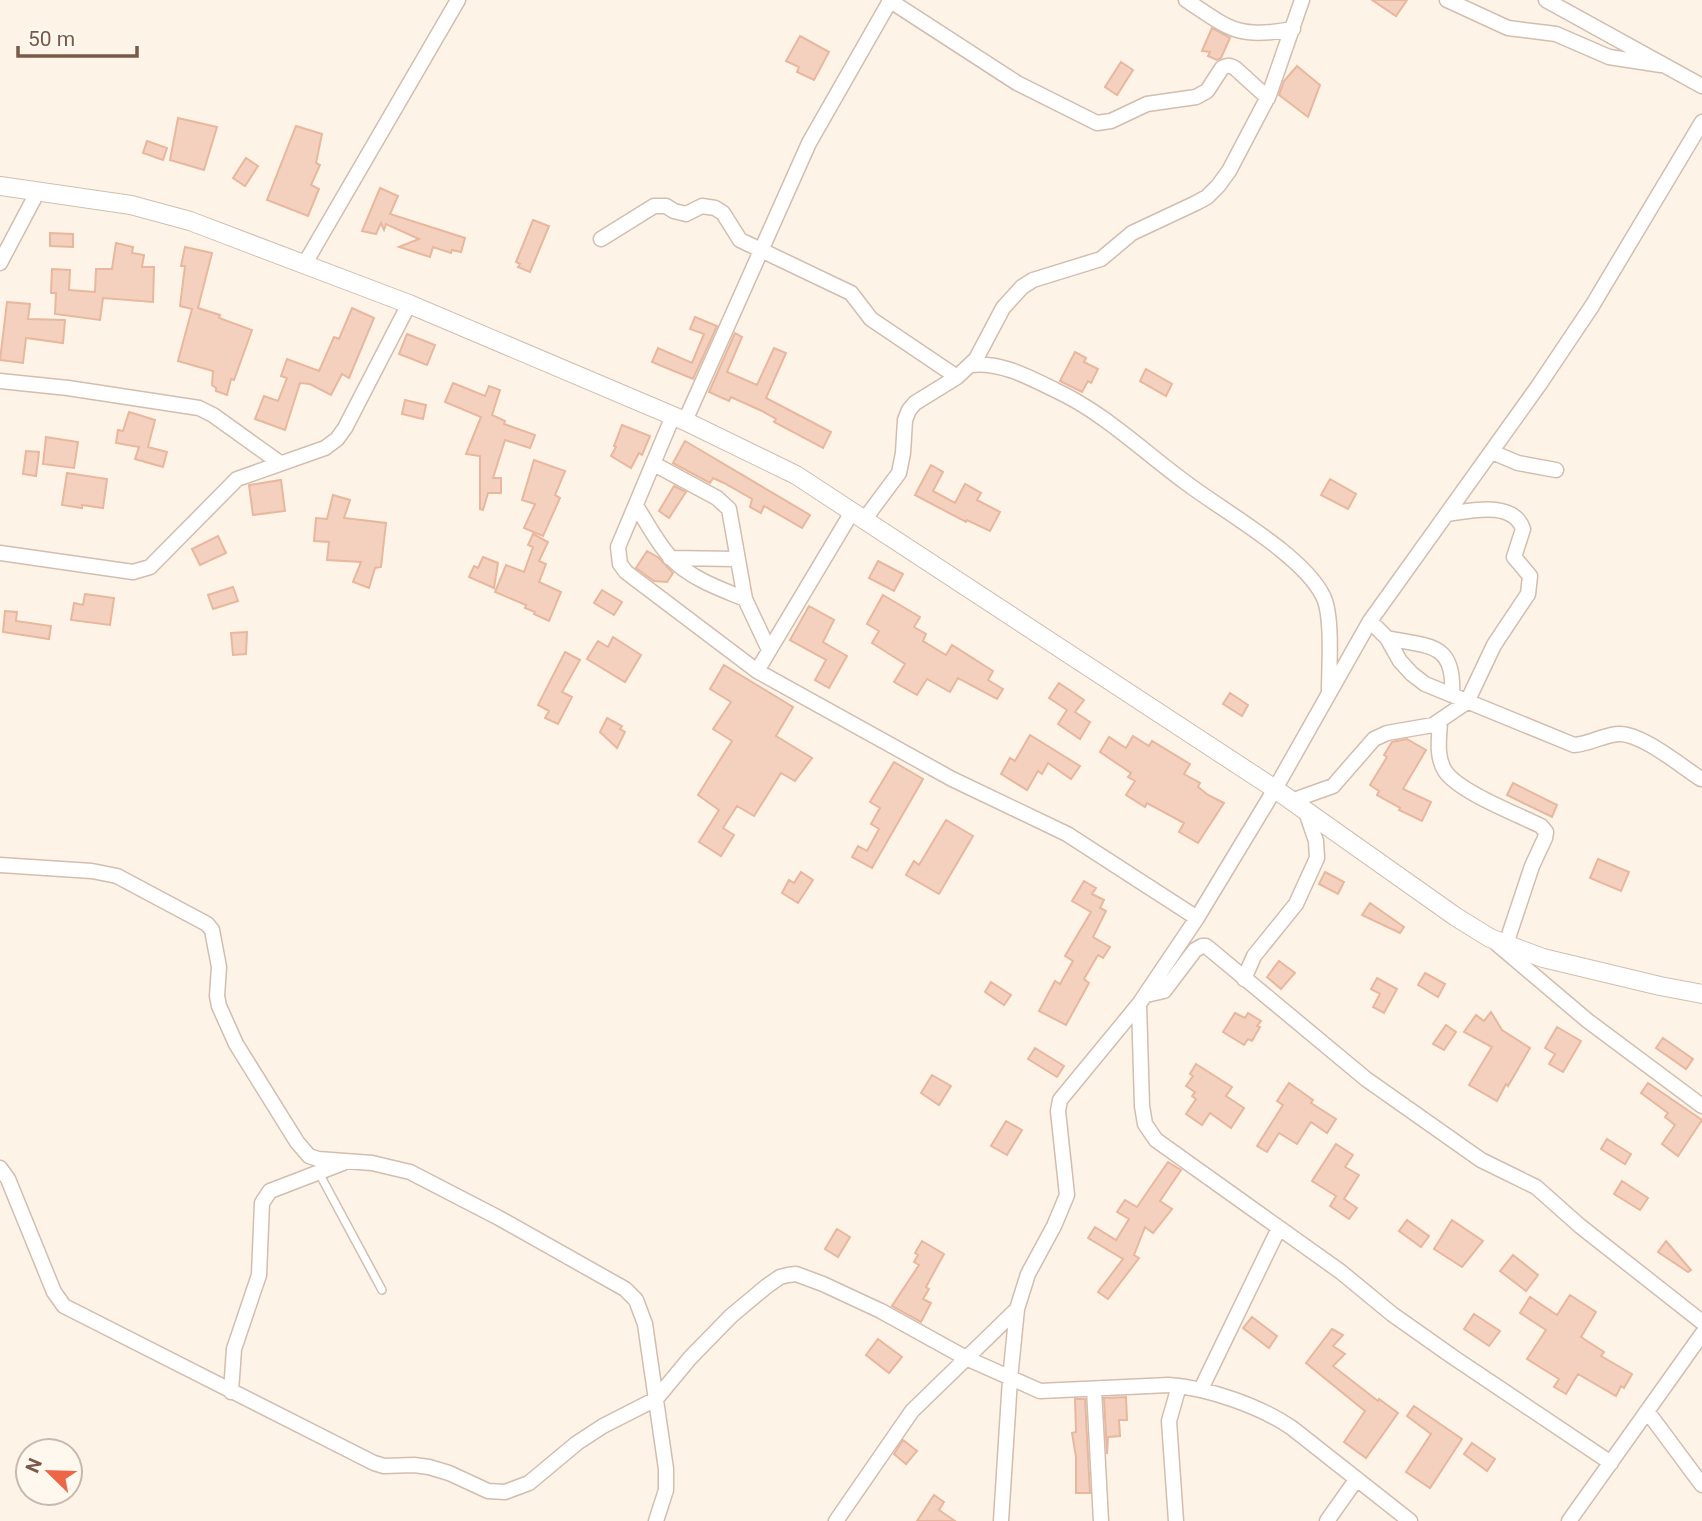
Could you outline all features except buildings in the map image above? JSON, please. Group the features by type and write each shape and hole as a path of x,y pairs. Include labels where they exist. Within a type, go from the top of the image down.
{"street":[{"path":"304,265 458,0"},
{"path":"1197,918 1067,834 952,779 757,671 646,587 620,564 618,547 654,464 679,418 820,123 847,80 890,0 1017,83 1097,123 1111,121 1147,104 1196,97 1207,91 1226,66 1237,69 1268,98"},
{"path":"1186,0 1222,24 1246,34 1293,29"},
{"path":"757,671 858,516 899,472 905,420 909,411 915,403 957,377 970,365 983,348 1003,308 1022,287 1033,280 1101,259 1132,233 1207,197 1229,171 1268,98 1302,0"},
{"path":"1447,0 1508,29 1556,34 1609,57 1661,65"},
{"path":"1546,0 1702,86"},
{"path":"1001,1521 1017,1309 1028,1274 1068,1195 1058,1111 1060,1100 1142,1000 1197,918 1275,789 1370,621 1492,452 1592,306 1702,122"},
{"path":"0,186 131,205 190,221 409,304 679,418 796,475 1275,789 1456,917 1498,941 1543,958 1702,994"},
{"path":"0,263 38,191"},
{"path":"601,239 654,206 666,206 680,214 709,206 723,213 740,240 851,293 871,318 957,377"},
{"path":"0,553 134,572 144,570 158,561 232,482 244,475 326,448 337,439 409,304"},
{"path":"970,365 996,365 1072,399 1109,423 1186,483 1293,560 1325,598 1329,693"},
{"path":"0,381 68,388 199,408 280,463"},
{"path":"1492,452 1518,463 1556,470"},
{"path":"654,464 717,498 729,509 745,599 769,650"},
{"path":"636,506 670,558 688,572 745,599"},
{"path":"1290,801 1333,786 1374,738 1440,722 1467,702 1494,645 1522,605 1531,585 1530,576 1514,557 1523,529 1517,520 1511,515 1489,509 1448,514"},
{"path":"670,558 693,556 737,559"},
{"path":"1370,621 1387,638 1400,661 1425,684 1574,745 1585,745 1614,734 1639,738 1701,779"},
{"path":"1387,638 1424,646 1445,655 1452,670 1452,695"},
{"path":"1440,722 1440,759 1444,770 1453,780 1541,826 1546,832 1520,898 1498,941"},
{"path":"1244,979 1254,956 1296,904 1317,858 1316,841 1306,812"},
{"path":"0,865 92,871 117,876 207,924 212,930 219,967 219,1006 236,1044 297,1142 309,1156 372,1163 410,1172 511,1224 625,1289 636,1300 645,1324 667,1474 666,1490 656,1521"},
{"path":"1498,941 1588,1021 1702,1105"},
{"path":"1142,1000 1168,987 1195,950 1202,946 1212,950 1400,1105 1482,1160 1536,1187 1662,1293 1702,1322"},
{"path":"1142,1000 1142,1106 1150,1132 1164,1147 1279,1228 1452,1357 1611,1463"},
{"path":"231,1392 234,1349 259,1275 262,1203 270,1191 347,1161"},
{"path":"0,1168 8,1179 54,1292 64,1306 231,1392 384,1466 429,1466 488,1491 505,1492 529,1483 594,1432 656,1399 690,1358 731,1316 767,1286 788,1275 807,1277 834,1289 966,1358 1040,1391 1179,1386 1201,1390 1279,1419 1410,1521"},
{"path":"1201,1390 1279,1228"},
{"path":"836,1521 912,1411 1017,1309"},
{"path":"1569,1521 1702,1334"},
{"path":"1176,1521 1169,1421 1179,1386"},
{"path":"1094,1389 1101,1521"},
{"path":"1647,1411 1702,1485"},
{"path":"1327,1521 1356,1480"}],"lane":[{"path":"319,1172 382,1290"}]}
